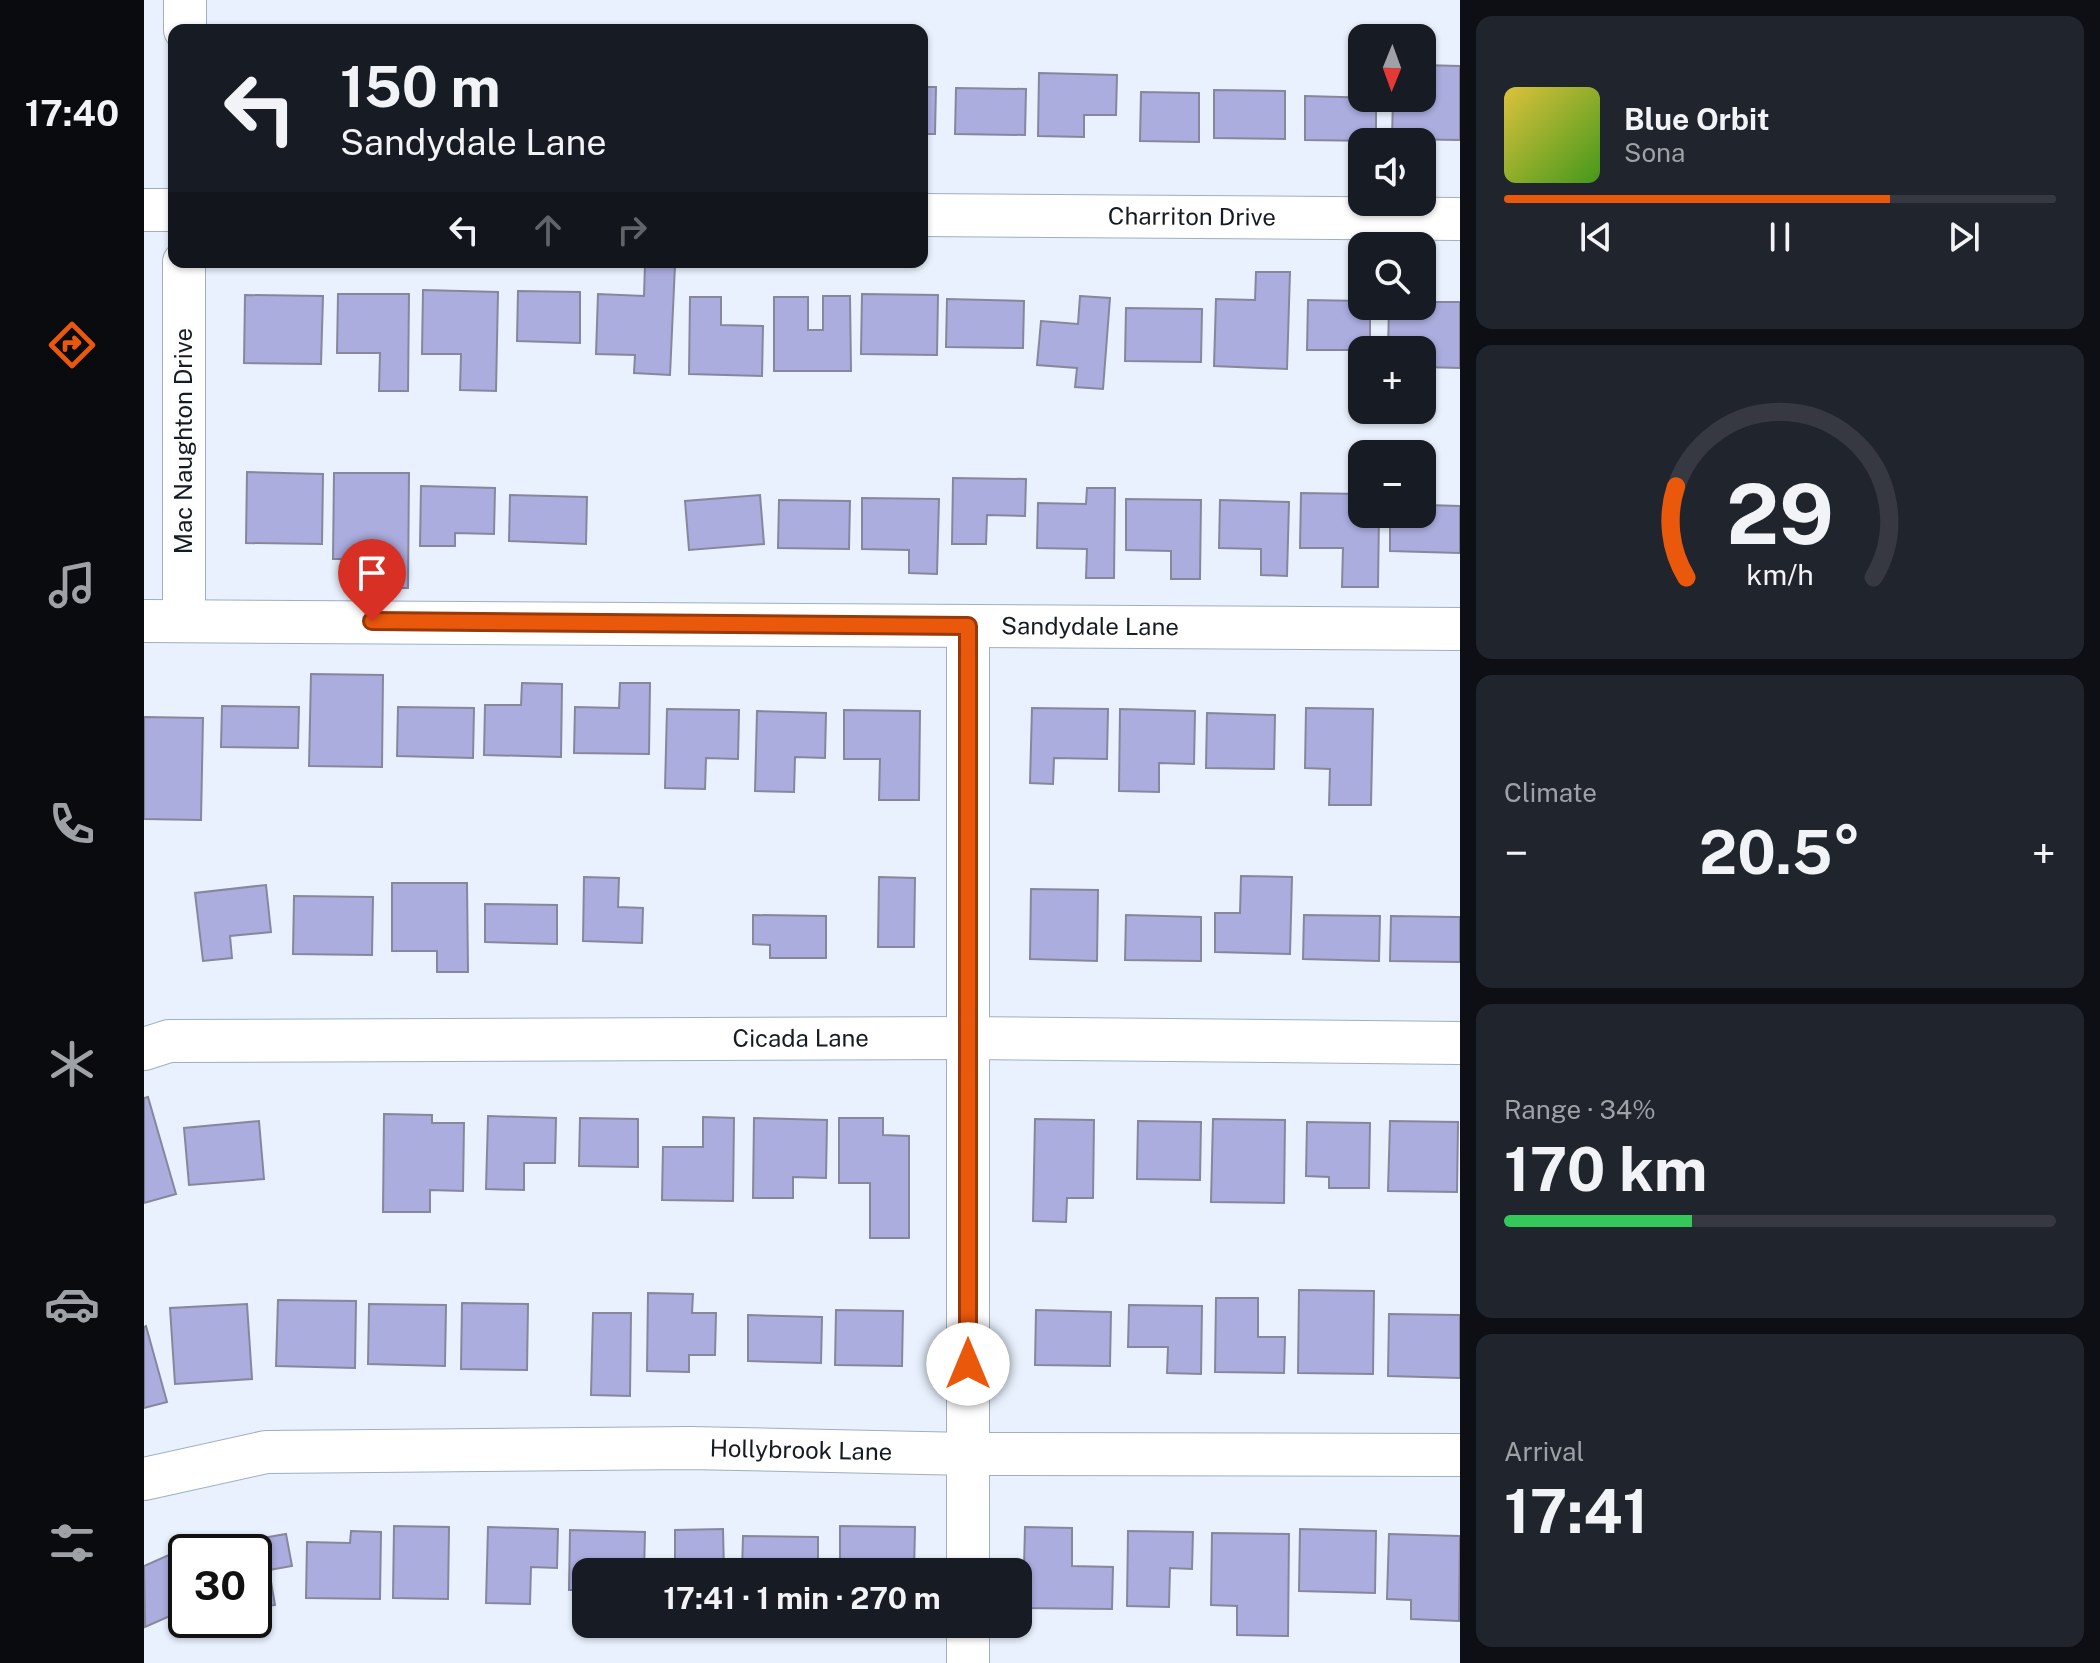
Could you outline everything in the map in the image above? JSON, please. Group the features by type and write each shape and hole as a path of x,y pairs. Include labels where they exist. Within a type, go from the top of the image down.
{"street":[{"path":"185,0 185,24"},
{"path":"144,210 168,210"},
{"name":"Charriton Drive","path":"928,215 1460,219"},
{"name":"Mac Naughton Drive","path":"164,620 184,268"},
{"name":"Sandydale Lane","path":"164,620 1460,629"},
{"path":"968,626 968,1558"},
{"name":"Cicada Lane","path":"144,1049 169,1041 967,1038 1460,1043"},
{"name":"Hollybrook Lane","path":"144,1479 266,1452 689,1448 968,1454 1460,1455"},
{"path":"968,1638 968,1663"}],"building":[{"path":"1436,65 1460,66 1460,140 1436,140 1436,128 1392,128 1393,112 1436,112"},
{"path":"1039,73 1117,75 1116,115 1084,115 1084,137 1038,136"},
{"path":"928,87 936,87 935,134 928,134"},
{"path":"956,88 1026,89 1025,135 955,134"},
{"path":"1214,90 1285,91 1285,139 1214,138"},
{"path":"1141,92 1199,93 1199,142 1140,141"},
{"path":"1305,96 1348,97 1348,112 1376,112 1376,128 1348,128 1348,141 1305,140"},
{"path":"645,268 675,268 670,375 634,373 635,355 596,354 598,294 644,296"},
{"path":"1256,272 1290,272 1287,369 1214,366 1216,299 1255,300"},
{"path":"423,290 498,292 496,391 460,390 461,354 422,354"},
{"path":"518,291 580,292 580,343 517,341"},
{"path":"338,294 409,294 408,391 379,391 380,353 337,353"},
{"path":"862,294 938,295 937,355 861,354"},
{"path":"245,295 323,296 321,364 244,363"},
{"path":"823,296 850,296 851,371 774,371 774,297 808,297 808,330 823,330"},
{"path":"1080,296 1110,298 1103,389 1075,387 1077,368 1037,365 1041,321 1078,324"},
{"path":"690,297 721,297 721,325 763,326 762,376 689,374"},
{"path":"947,299 1024,301 1023,348 946,347"},
{"path":"1308,300 1348,301 1348,320 1370,320 1370,336 1348,336 1348,350 1307,350"},
{"path":"1436,302 1460,302 1460,368 1436,367 1436,336 1388,336 1389,320 1436,320"},
{"path":"1126,308 1202,309 1201,362 1125,361"},
{"path":"247,472 323,474 322,544 246,543"},
{"path":"334,473 409,473 408,588 380,588 380,559 333,559"},
{"path":"953,478 1026,479 1025,516 987,515 986,544 952,544"},
{"path":"421,486 495,488 494,534 455,533 455,546 420,546"},
{"path":"1087,488 1115,488 1114,578 1086,578 1087,549 1037,548 1038,503 1086,504"},
{"path":"1301,493 1348,494 1348,528 1379,528 1378,587 1342,587 1343,548 1300,548"},
{"path":"510,495 587,497 586,544 509,541"},
{"path":"760,495 764,544 689,550 685,501"},
{"path":"862,498 939,499 937,574 909,573 909,550 862,549"},
{"path":"1126,499 1201,500 1200,579 1171,579 1171,551 1126,550"},
{"path":"779,500 850,501 849,549 778,548"},
{"path":"1220,500 1289,502 1287,576 1261,575 1261,549 1219,548"},
{"path":"1436,505 1460,506 1460,553 1390,551 1390,528 1436,528"},
{"path":"311,674 383,675 382,767 309,766"},
{"path":"522,683 562,684 561,757 484,755 485,705 521,705"},
{"path":"620,683 650,683 649,754 574,753 575,707 619,708"},
{"path":"222,706 299,707 298,748 221,747"},
{"path":"398,707 474,708 473,758 397,756"},
{"path":"1032,708 1108,709 1107,759 1054,758 1053,784 1030,783"},
{"path":"1306,708 1373,709 1371,805 1329,805 1330,769 1305,768"},
{"path":"667,709 739,710 738,759 706,758 705,789 665,788"},
{"path":"1120,709 1195,711 1194,764 1159,763 1159,792 1119,791"},
{"path":"844,710 920,711 919,800 879,800 880,759 844,759"},
{"path":"757,711 826,713 825,758 795,757 794,792 755,791"},
{"path":"1207,713 1275,715 1274,769 1206,768"},
{"path":"144,717 203,718 201,820 144,819"},
{"path":"1241,876 1292,877 1290,954 1215,952 1215,913 1240,913"},
{"path":"584,877 619,878 618,907 643,908 642,943 583,941"},
{"path":"879,877 915,878 914,947 878,947"},
{"path":"392,883 467,883 468,972 437,972 437,951 392,951"},
{"path":"266,885 271,932 230,936 232,958 203,961 195,893"},
{"path":"1031,889 1098,890 1097,961 1030,959"},
{"path":"294,896 373,897 372,955 293,954"},
{"path":"485,904 557,905 557,944 485,942"},
{"path":"753,915 826,916 826,958 770,958 770,945 753,944"},
{"path":"1126,915 1201,917 1201,961 1125,960"},
{"path":"1304,915 1380,916 1379,961 1303,959"},
{"path":"1391,916 1460,917 1460,962 1390,961"},
{"path":"148,1097 176,1194 144,1203 144,1098"},
{"path":"384,1114 432,1115 432,1123 464,1123 463,1191 430,1190 430,1212 383,1212"},
{"path":"488,1116 556,1118 555,1163 524,1163 524,1190 486,1189"},
{"path":"703,1117 734,1118 733,1201 662,1200 663,1147 703,1147"},
{"path":"580,1118 638,1119 638,1167 579,1166"},
{"path":"754,1118 827,1120 826,1178 793,1177 793,1198 753,1198"},
{"path":"839,1118 883,1118 883,1135 909,1136 909,1238 870,1238 870,1183 839,1183"},
{"path":"1035,1119 1094,1120 1093,1198 1067,1198 1066,1222 1033,1221"},
{"path":"1213,1119 1285,1120 1284,1203 1211,1202"},
{"path":"259,1121 264,1179 189,1185 184,1128"},
{"path":"1138,1121 1201,1122 1200,1180 1137,1179"},
{"path":"1390,1121 1458,1122 1457,1192 1388,1191"},
{"path":"1307,1122 1370,1123 1369,1188 1329,1188 1329,1177 1306,1176"},
{"path":"1299,1290 1374,1291 1373,1374 1298,1373"},
{"path":"648,1293 693,1294 692,1313 716,1313 715,1355 689,1355 689,1372 647,1371"},
{"path":"1216,1298 1258,1298 1258,1337 1285,1337 1284,1373 1215,1372"},
{"path":"278,1300 356,1301 355,1368 276,1366"},
{"path":"462,1303 528,1304 527,1370 461,1369"},
{"path":"247,1304 252,1379 175,1384 170,1308"},
{"path":"369,1304 446,1305 445,1366 368,1364"},
{"path":"1129,1305 1202,1306 1201,1374 1167,1373 1168,1347 1128,1347"},
{"path":"836,1310 903,1311 902,1366 835,1365"},
{"path":"1036,1310 1111,1312 1110,1366 1035,1365"},
{"path":"593,1313 631,1313 630,1396 591,1395"},
{"path":"1389,1314 1460,1315 1460,1378 1388,1376"},
{"path":"748,1315 822,1317 821,1363 748,1361"},
{"path":"144,1327 167,1402 144,1408"},
{"path":"394,1526 449,1527 448,1599 393,1598"},
{"path":"840,1526 915,1527 914,1558 840,1558"},
{"path":"488,1527 558,1529 557,1568 531,1567 530,1604 486,1603"},
{"path":"1025,1527 1072,1528 1072,1566 1113,1567 1112,1609 1032,1608 1032,1558 1024,1558"},
{"path":"723,1529 724,1558 675,1558 675,1530"},
{"path":"1300,1529 1376,1531 1375,1593 1299,1591"},
{"path":"570,1530 645,1532 644,1558 572,1558 572,1590 569,1590"},
{"path":"351,1531 381,1532 380,1599 306,1598 307,1542 350,1543"},
{"path":"1128,1531 1193,1532 1192,1569 1170,1568 1169,1607 1127,1606"},
{"path":"1212,1533 1289,1534 1288,1636 1237,1635 1237,1606 1211,1605"},
{"path":"286,1534 292,1566 272,1569 272,1536"},
{"path":"1389,1534 1460,1536 1459,1621 1411,1619 1411,1600 1387,1599"},
{"path":"743,1536 818,1537 818,1558 742,1558"},
{"path":"168,1555 168,1617 145,1627 144,1566"}],"route":[{"path":"372,621 968,626 968,1364"}]}
